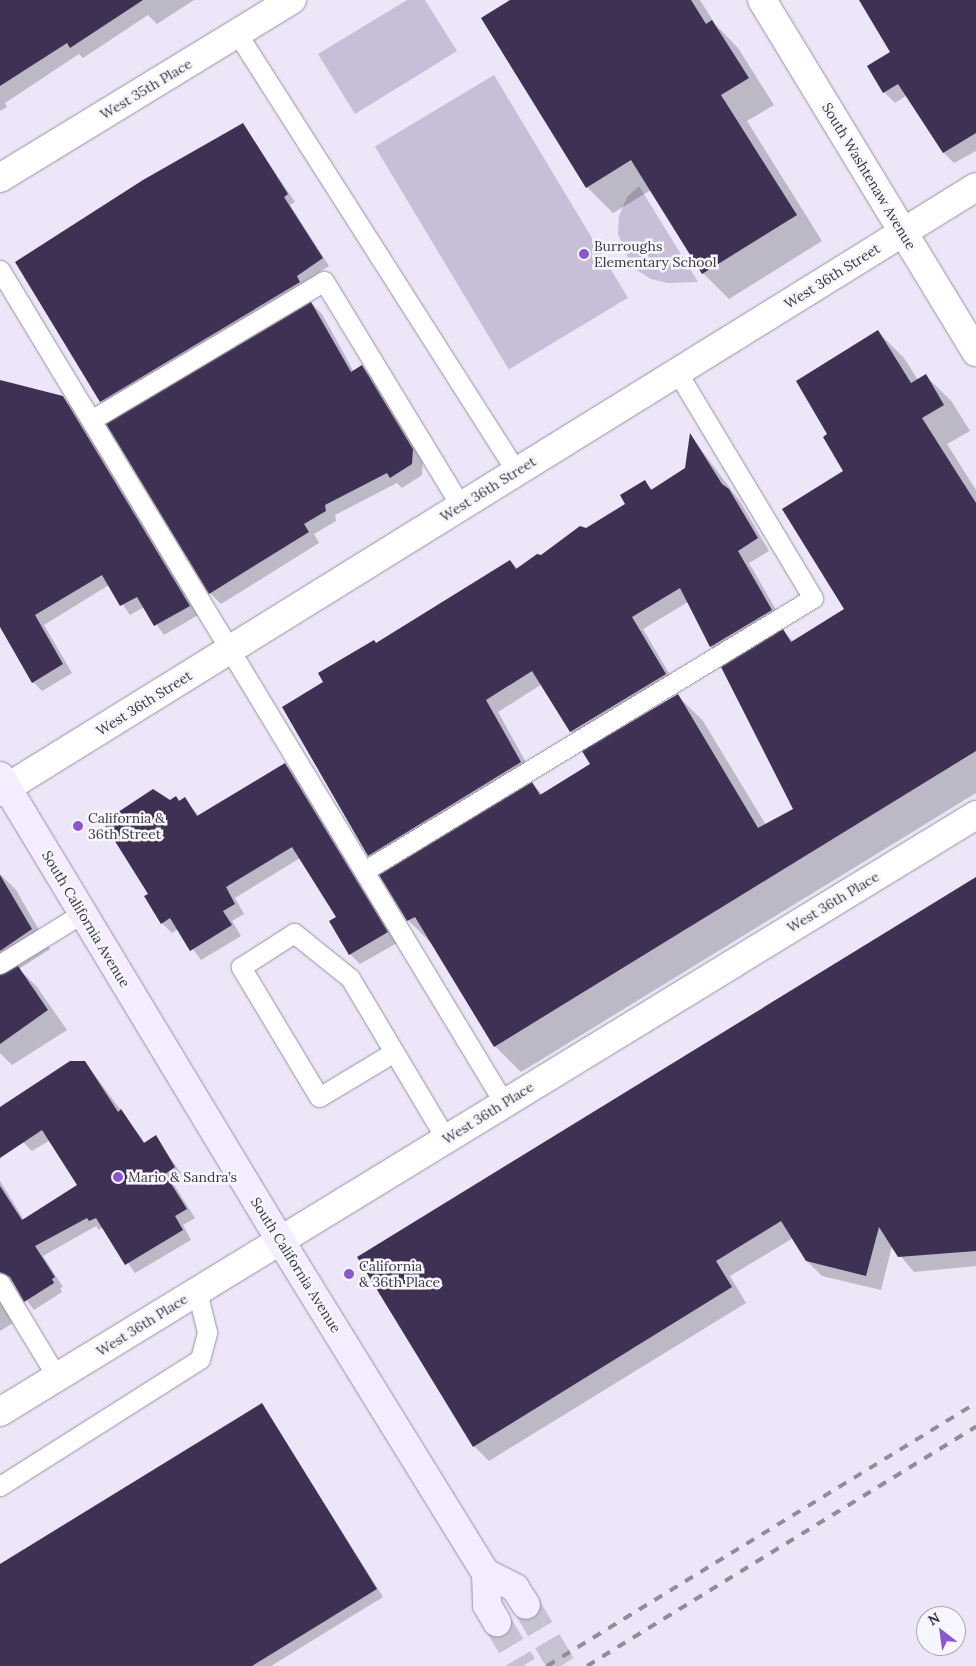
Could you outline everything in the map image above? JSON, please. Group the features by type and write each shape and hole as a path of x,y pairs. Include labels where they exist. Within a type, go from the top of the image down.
{"main road":[{"name":"South California Avenue","path":"2,785 83,913 280,1240 486,1573 487,1605 497,1622"},
{"path":"486,1573 515,1588 526,1605"}],"street":[{"name":"West 35th Place","path":"0,178 292,0"},
{"name":"South Washtenaw Avenue","path":"762,0 976,352"},
{"name":"West 36th Street","path":"2,785 229,649 976,187"},
{"name":"West 36th Place","path":"0,1412 976,815"}],"lane":[{"path":"237,33 516,471"},
{"path":"0,270 504,1103"},
{"path":"91,420 324,281 461,506"},
{"path":"364,871 813,598 677,372"},
{"path":"0,964 83,913"},
{"path":"394,1052 319,1097 240,967 294,933 350,978 446,1139"},
{"path":"0,1283 57,1377"},
{"path":"0,1486 200,1359 207,1332 197,1291"}],"shaded area":[{"path":"407,0 425,0 457,51 355,114 318,54"},
{"path":"494,75 628,298 509,369 375,147"},
{"path":"639,186 698,282 668,283 651,279 632,267 618,234 619,216 627,197"}],"building":[{"path":"0,0 143,0 70,48 67,43 0,86"},
{"path":"510,0 691,0 706,24 712,20 749,78 721,95 797,215 702,274 631,160 586,188 481,18"},
{"path":"859,0 976,0 976,133 943,153 898,84 883,93 867,66 890,52"},
{"path":"243,123 288,194 284,197 323,258 297,276 300,282 100,402 15,262 143,180"},
{"path":"311,302 351,372 362,365 413,449 412,464 390,478 387,473 325,505 326,511 304,524 309,532 209,594 106,424"},
{"path":"878,330 911,383 926,374 944,405 922,418 976,503 976,751 494,1047 415,917 407,921 379,875 532,782 540,795 590,764 582,751 678,694 758,828 793,809 721,667 783,629 791,642 844,609 782,509 843,471 823,437 827,434 796,381"},
{"path":"0,380 63,396 190,606 154,626 137,597 120,606 102,575 35,615 63,664 32,683 0,627"},
{"path":"690,433 722,484 729,489 758,538 738,551 772,610 710,647 680,588 632,617 666,674 570,732 532,671 486,700 521,762 368,856 282,707 323,682 318,673 374,640 376,643 510,560 516,569 537,554 541,555 580,526 586,528 625,504 620,495 645,480 651,490 685,468"},
{"path":"285,763 388,932 349,955 329,921 336,917 292,847 226,887 235,904 223,911 232,925 190,951 170,918 161,924 144,896 148,894 103,822 153,789 170,800 176,796 179,801 185,797 197,816"},
{"path":"0,875 32,929 0,951"},
{"path":"976,877 976,1251 898,1257 879,1227 866,1276 806,1261 781,1221 716,1261 732,1287 473,1447 357,1257"},
{"path":"18,966 48,1010 0,1044 0,975"},
{"path":"70,1061 85,1061 118,1112 121,1109 144,1143 156,1135 175,1167 165,1174 187,1209 175,1216 183,1230 125,1265 96,1218 89,1221 87,1218 35,1246 55,1277 52,1279 54,1283 24,1302 10,1277 0,1272 0,1186 22,1220 77,1185 42,1130 0,1158 0,1107"},
{"path":"262,1403 377,1589 252,1666 0,1666 0,1564"}],"tunnel":[{"path":"526,1605 562,1666"},
{"path":"497,1622 523,1666"}],"railway":[{"path":"547,1666 976,1403"},
{"path":"587,1666 976,1427"}],"place":[{"name":"Burroughs Elementary School","path":"584,254"},
{"name":"California & 36th Street","path":"78,826"},
{"name":"Mario & Sandra’s","path":"118,1177"},
{"name":"California & 36th Place","path":"349,1274"}]}
